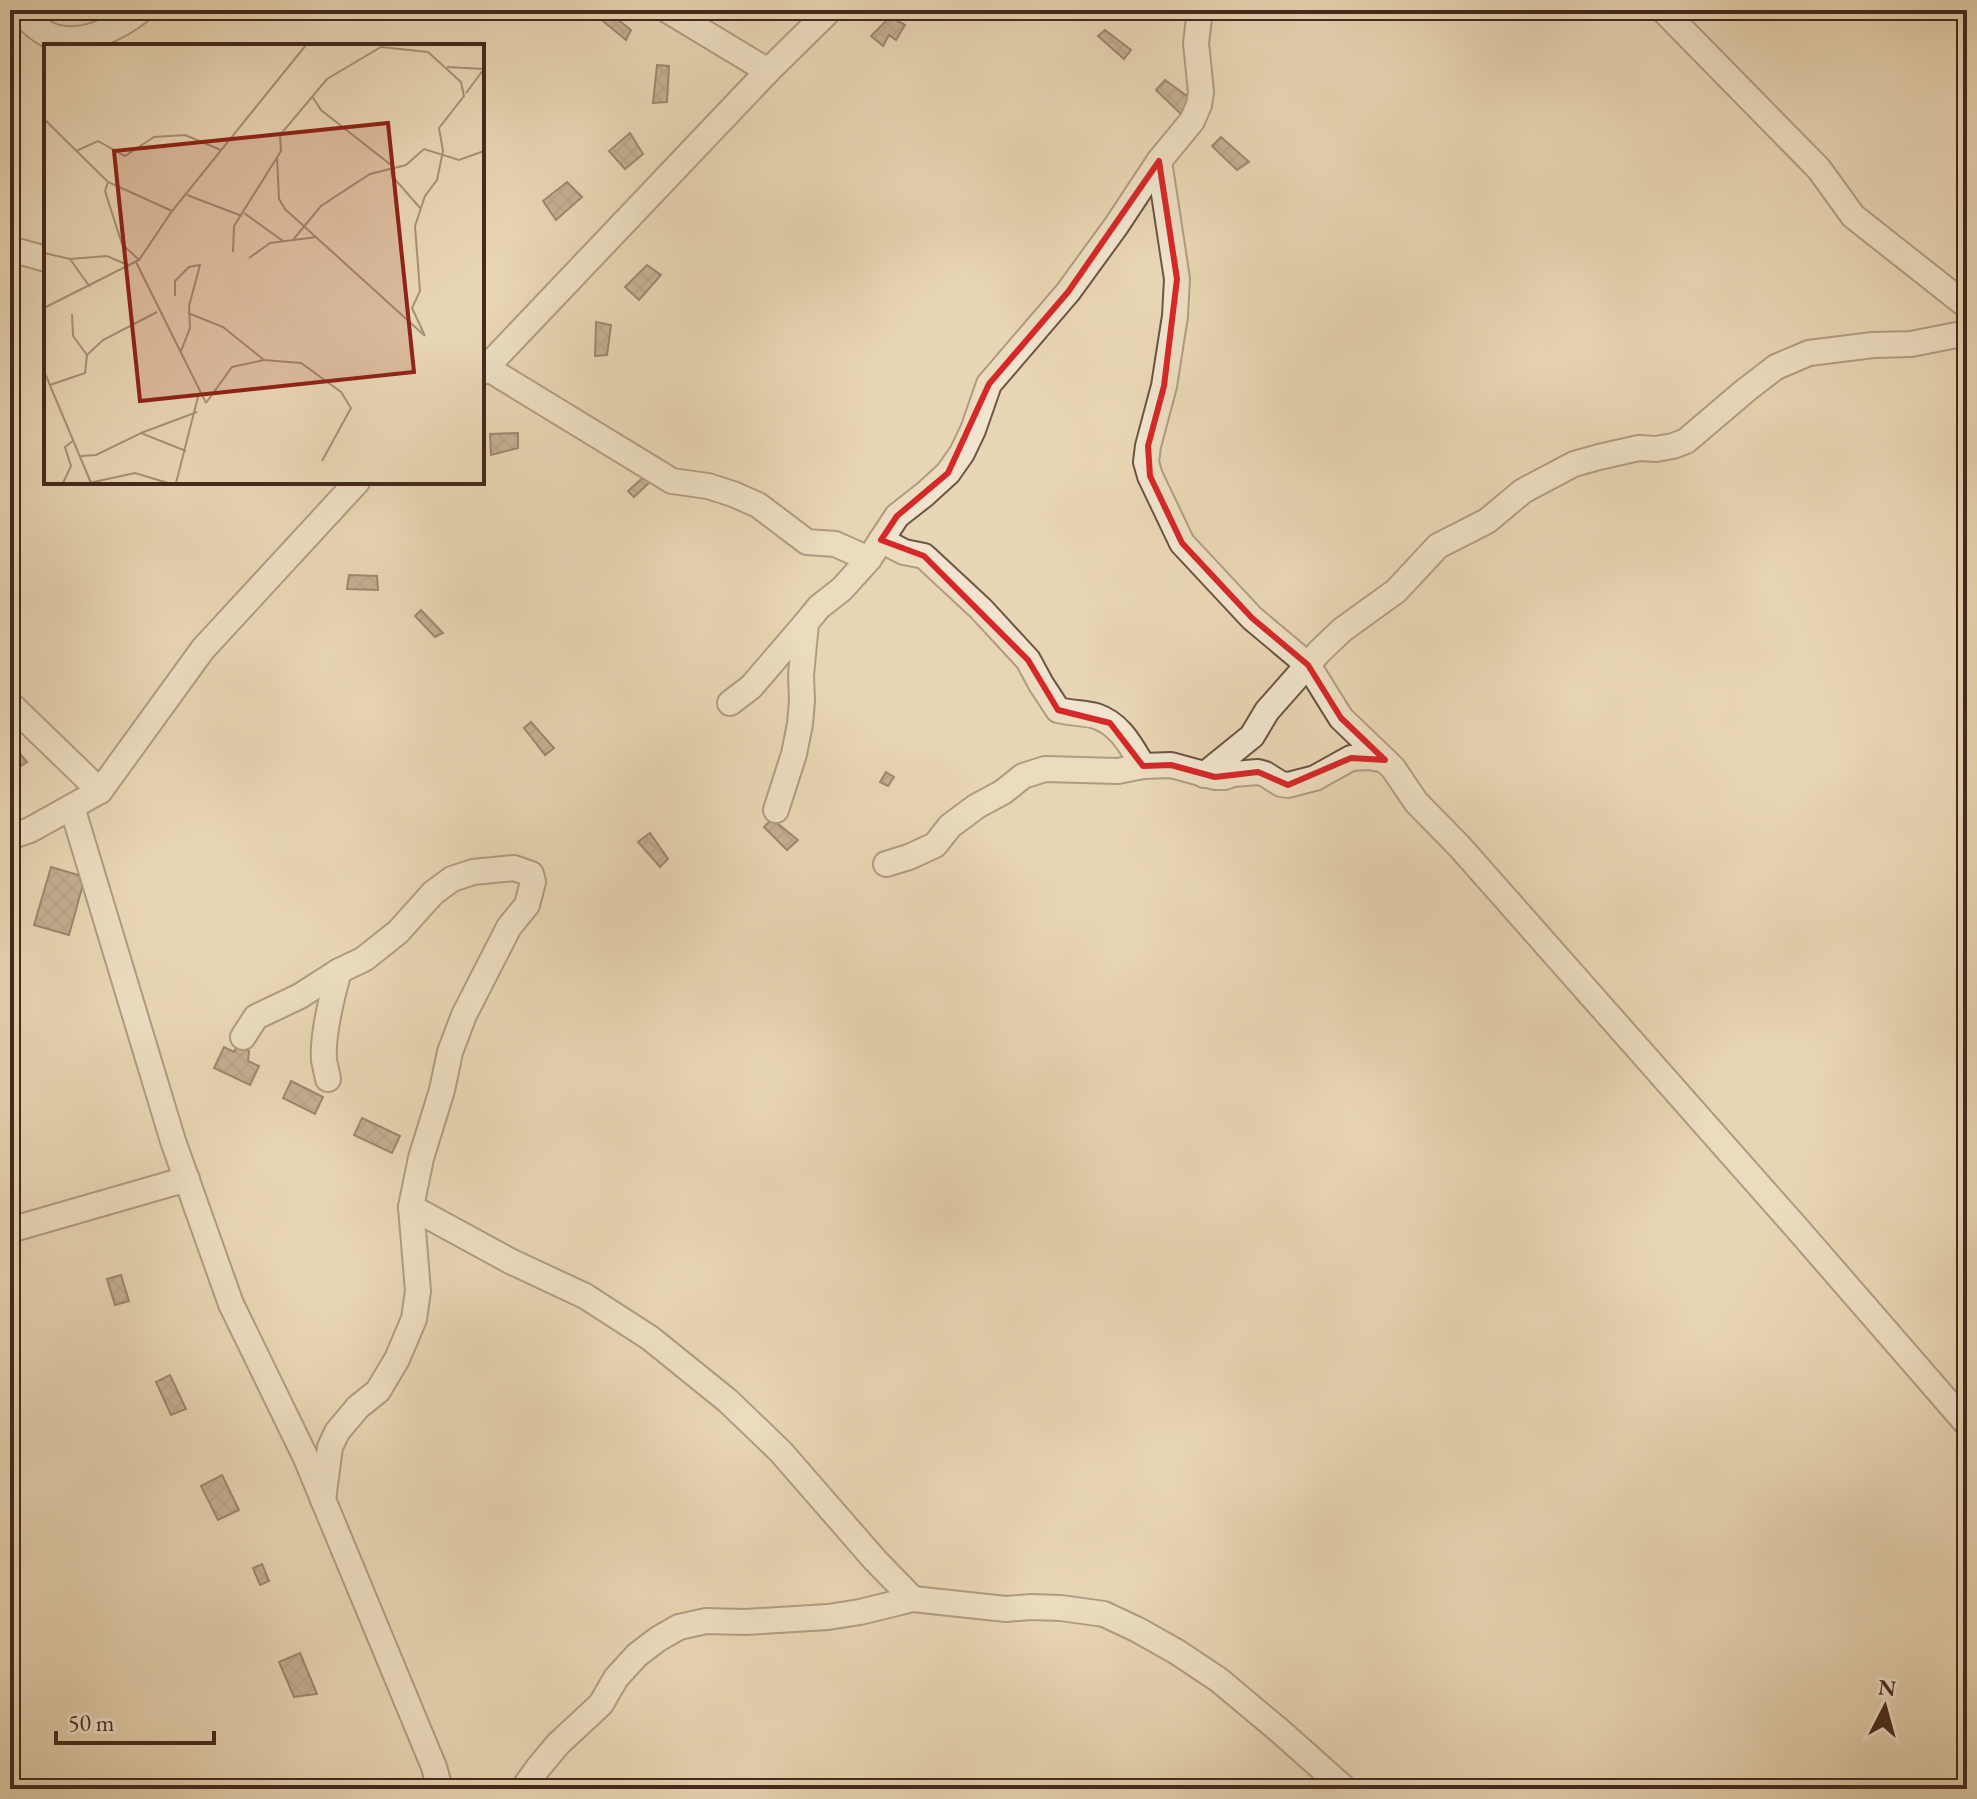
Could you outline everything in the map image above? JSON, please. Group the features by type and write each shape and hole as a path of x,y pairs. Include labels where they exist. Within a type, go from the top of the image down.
{"street":[{"path":"18,10 45,33 59,39 75,40 103,32 141,10"},
{"path":"667,10 768,71"},
{"path":"830,10 768,71 484,370 672,481 708,486 758,505 807,542 924,556 981,609 1028,660 1058,710 1095,716 1110,723 1126,736 1143,766"},
{"path":"730,703 751,687 819,607 842,589 875,550 897,516 948,473 973,430 989,384 1068,292 1159,161 1192,121 1201,92 1196,43 1200,10"},
{"path":"1663,10 1819,169 1853,216 1967,306"},
{"path":"1159,161 1177,279 1176,304 1164,386 1146,462 1182,543 1252,618 1308,665 1341,718 1393,768 1416,802 1460,847 1967,1424"},
{"path":"10,249 44,258"},
{"path":"1204,775 1252,736 1267,711 1342,630 1396,591 1438,546 1487,521 1523,491 1574,464 1639,448 1656,449 1686,441 1776,367 1809,353 1911,344 1967,333"},
{"path":"17,827 72,807 100,791 203,649 355,484"},
{"path":"776,810 800,724 806,623"},
{"path":"10,704 100,791"},
{"path":"886,864 935,845 950,826 977,806 1003,792 1023,776 1045,769 1118,771 1171,765 1204,775 1225,777 1258,772 1288,785 1315,778 1351,758 1385,760"},
{"path":"72,807 173,1141 231,1304 305,1456 434,1782"},
{"path":"243,1037 256,1017 364,959 398,932 433,893 452,879 473,872 514,868 531,874 533,882 527,905 509,927 464,1015 450,1052 421,1158 411,1207 418,1291 414,1319 397,1359 378,1391 358,1407 337,1432 330,1447 323,1503"},
{"path":"328,1079 324,1059 327,1023 339,971"},
{"path":"10,1230 187,1179"},
{"path":"411,1207 512,1262 585,1296 650,1338 728,1401 781,1452 913,1599"},
{"path":"523,1789 558,1744 601,1704 616,1678 637,1655 679,1627 706,1621 828,1617 913,1599 1006,1609 1061,1608 1104,1614 1177,1652 1219,1680 1345,1789"}],"highlighted area":[{"path":"1159,161 1177,279 1164,386 1148,446 1150,476 1182,543 1252,618 1308,665 1341,718 1385,760 1351,758 1288,785 1258,772 1215,777 1171,765 1143,766 1110,723 1058,710 1028,660 924,556 881,540 897,516 948,473 989,384 1068,292"}],"building":[{"path":"606,10 631,30 626,40 599,18"},
{"path":"890,17 905,25 896,40 889,35 883,46 871,36"},
{"path":"1105,30 1131,50 1124,59 1098,36"},
{"path":"657,65 669,66 667,102 653,103"},
{"path":"1165,80 1194,101 1181,114 1156,90"},
{"path":"630,133 643,154 625,169 609,151"},
{"path":"1221,137 1249,162 1237,170 1212,146"},
{"path":"567,182 582,197 556,220 543,201"},
{"path":"647,265 661,275 639,300 625,287"},
{"path":"596,322 611,325 607,355 595,356"},
{"path":"518,433 518,448 491,455 490,434"},
{"path":"648,473 653,479 634,497 628,491"},
{"path":"349,575 377,576 378,590 347,589"},
{"path":"421,610 443,633 435,637 415,616"},
{"path":"531,722 554,748 545,755 524,728"},
{"path":"10,745 27,762 10,773"},
{"path":"886,772 894,777 888,786 880,782"},
{"path":"772,819 798,840 787,850 764,827"},
{"path":"650,833 668,859 660,867 638,842"},
{"path":"51,867 85,877 69,935 34,925"},
{"path":"237,1045 249,1051 248,1061 259,1066 250,1085 214,1068 224,1047 234,1052"},
{"path":"291,1081 323,1097 315,1114 283,1098"},
{"path":"362,1118 400,1136 392,1153 354,1135"},
{"path":"121,1275 129,1301 115,1305 107,1279"},
{"path":"170,1375 186,1409 171,1415 156,1382"},
{"path":"222,1475 239,1510 218,1520 201,1486"},
{"path":"262,1564 269,1581 260,1585 253,1568"},
{"path":"300,1653 317,1694 294,1697 279,1662"}]}
